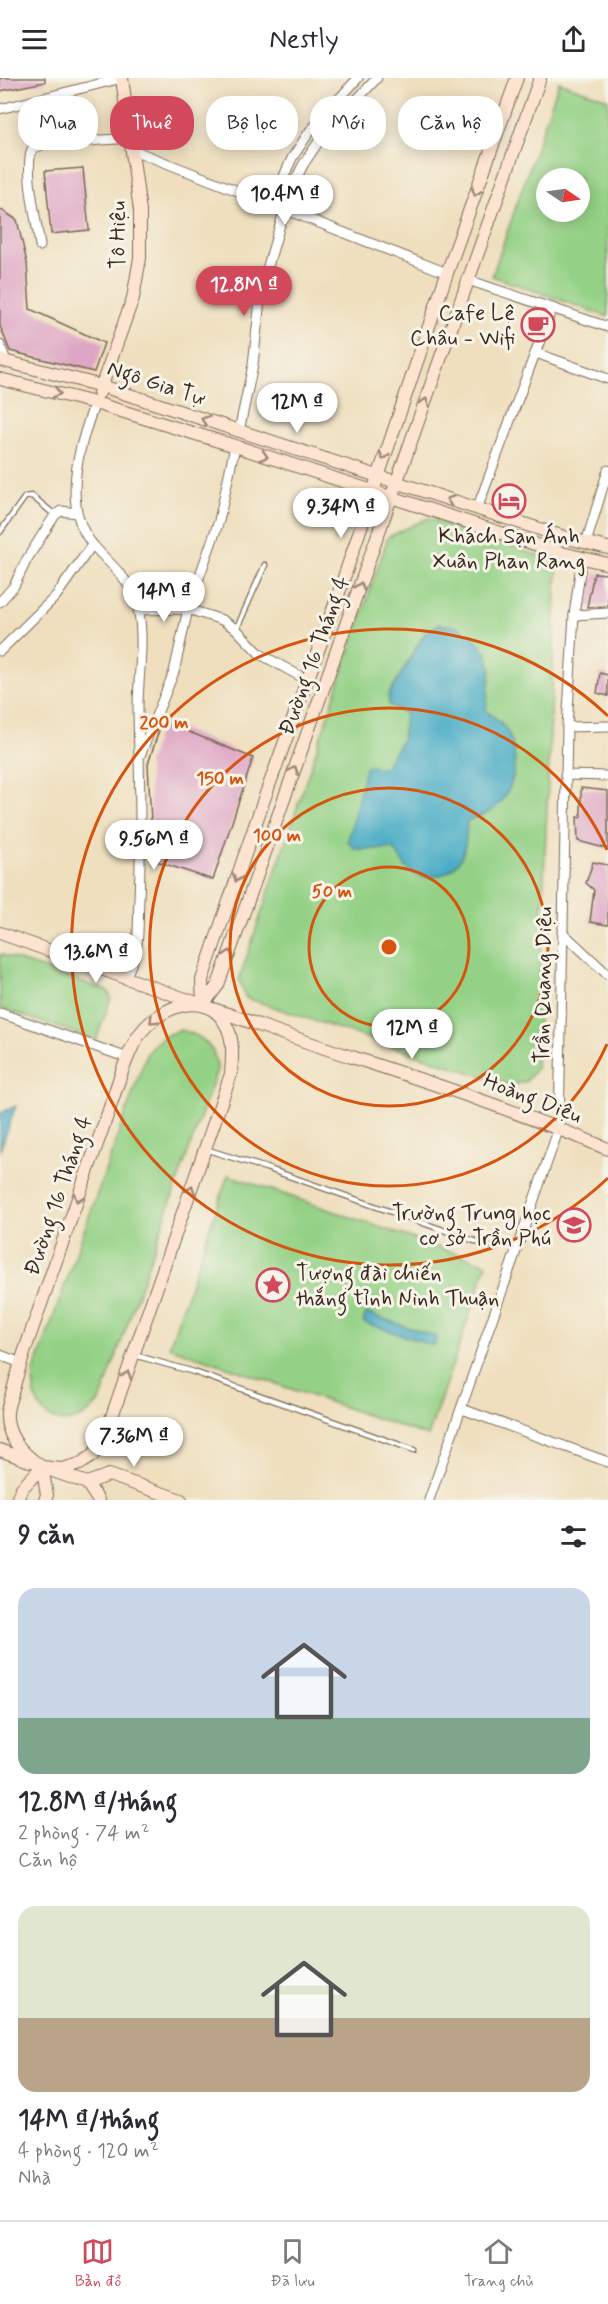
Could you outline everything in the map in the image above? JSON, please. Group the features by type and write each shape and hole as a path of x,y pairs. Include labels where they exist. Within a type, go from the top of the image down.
{"main road":[{"name":"Tô Hiệu","path":"122,78 125,96"},
{"name":"Đường 16 Tháng 4","path":"203,1005 202,980 517,78"},
{"name":"Đường 16 Tháng 4","path":"203,1005 218,985 540,78"},
{"name":"Tô Hiệu","path":"95,403 122,333 139,276 142,236 133,150"},
{"path":"488,159 508,166"},
{"path":"447,273 468,280"},
{"path":"2,380 3,360"},
{"name":"Ngô Gia Tự","path":"3,360 102,386 477,509 608,548"},
{"name":"Ngô Gia Tự","path":"2,380 95,403 582,558 608,564"},
{"path":"235,446 239,431"},
{"path":"582,558 586,543"},
{"path":"335,604 352,609"},
{"path":"288,733 306,738"},
{"path":"263,802 280,808"},
{"name":"Hoàng Diệu","path":"0,933 355,1059 465,1094 559,1128 608,1149"},
{"name":"Đường 16 Tháng 4","path":"42,1467 28,1458 15,1444 10,1430 7,1413 21,1363 137,1038 159,1014 173,1007 187,1004 203,1005"},
{"path":"42,1467 62,1469 80,1464 92,1456 103,1442 134,1355 231,1074 232,1056 227,1028 217,1014 203,1005"},
{"path":"0,1450 87,1483 98,1500"},
{"path":"17,1500 22,1488 42,1467"},
{"path":"42,1467 47,1495 45,1500"},
{"path":"87,1483 110,1475 181,1500"}],"street":[{"path":"0,108 122,78"},
{"path":"359,96 377,78"},
{"path":"340,96 357,79 364,90"},
{"path":"272,205 281,179 310,131"},
{"path":"40,246 30,180 29,160 32,149 44,144 110,144"},
{"path":"146,150 284,211 447,273"},
{"path":"239,431 251,382 261,291 293,185 313,150"},
{"path":"292,158 303,165"},
{"path":"281,179 293,185"},
{"path":"468,280 608,327"},
{"path":"477,509 552,308"},
{"path":"0,345 3,360"},
{"path":"536,352 608,379"},
{"path":"95,403 81,445 76,481 77,513 92,545 128,582 139,610 138,758 142,844 137,947 125,979"},
{"path":"138,758 174,672 188,609 219,521 235,446"},
{"path":"586,543 607,475"},
{"path":"0,602 14,586 27,559 55,515 61,511 77,513"},
{"path":"0,651 56,596 92,545"},
{"name":"Trần Quang Diệu","path":"429,1500 559,1128 567,727 574,615 582,558"},
{"path":"139,610 188,609 215,618 236,629 260,654 307,680"},
{"path":"574,615 608,613"},
{"path":"567,727 608,726"},
{"path":"566,775 608,776"},
{"path":"562,932 608,975"},
{"path":"0,1013 128,1058"},
{"path":"0,1355 21,1363"},
{"path":"462,1409 608,1462"}],"lane":[{"path":"0,532 26,496 32,496 55,515"},
{"path":"236,629 265,565"},
{"path":"205,1149 267,1168 489,1246"},
{"path":"134,1355 194,1372 414,1450"}],"green space":[{"path":"559,82 608,99 608,317 492,276"},
{"path":"428,518 551,560 557,571 536,1069 526,1081 511,1086 246,998 239,980 388,537"},
{"path":"0,954 108,991 111,998 96,1040 0,1008"},
{"path":"181,1030 195,1035 207,1044 214,1055 217,1070 101,1399 90,1412 77,1419 65,1422 54,1420 38,1403 34,1389 34,1372 147,1053 162,1038"},
{"path":"228,1175 487,1264 428,1436 169,1347"}],"water":[{"path":"439,624 458,627 476,639 487,654 491,669 486,710 501,723 509,736 515,759 511,784 506,795 489,812 467,821 465,847 456,865 443,874 427,877 408,870 394,849 355,849 348,841 366,765 384,768 402,740 405,713 389,705 388,696 424,634"},
{"path":"16,1106 0,1151 0,1113"},
{"path":"366,1313 437,1337 434,1346 363,1322"}],"building":[{"path":"0,78 45,78 45,82 0,91"},
{"path":"83,168 89,230 51,234 45,171"},
{"path":"0,209 17,220 27,263 30,309 104,343 94,372 10,351 0,326"},
{"path":"594,573 608,574 608,606 587,607"},
{"path":"600,673 608,675 608,696 597,693"},
{"path":"162,721 253,758 213,880 153,860 148,764"},
{"path":"581,788 608,791 608,849 578,841 577,817 581,818"},
{"path":"593,862 608,865 608,925 590,922 594,890 586,883"}],"place":[{"name":"Cafe Lệ Châu - Wifi","path":"538,325"},
{"name":"Khách Sạn Ánh Xuân Phan Rang","path":"509,501"},
{"name":"Trường Trung học cơ sở Trần Phú","path":"574,1225"},
{"name":"Tượng đài chiến thắng tỉnh Ninh Thuận","path":"273,1285"}]}
